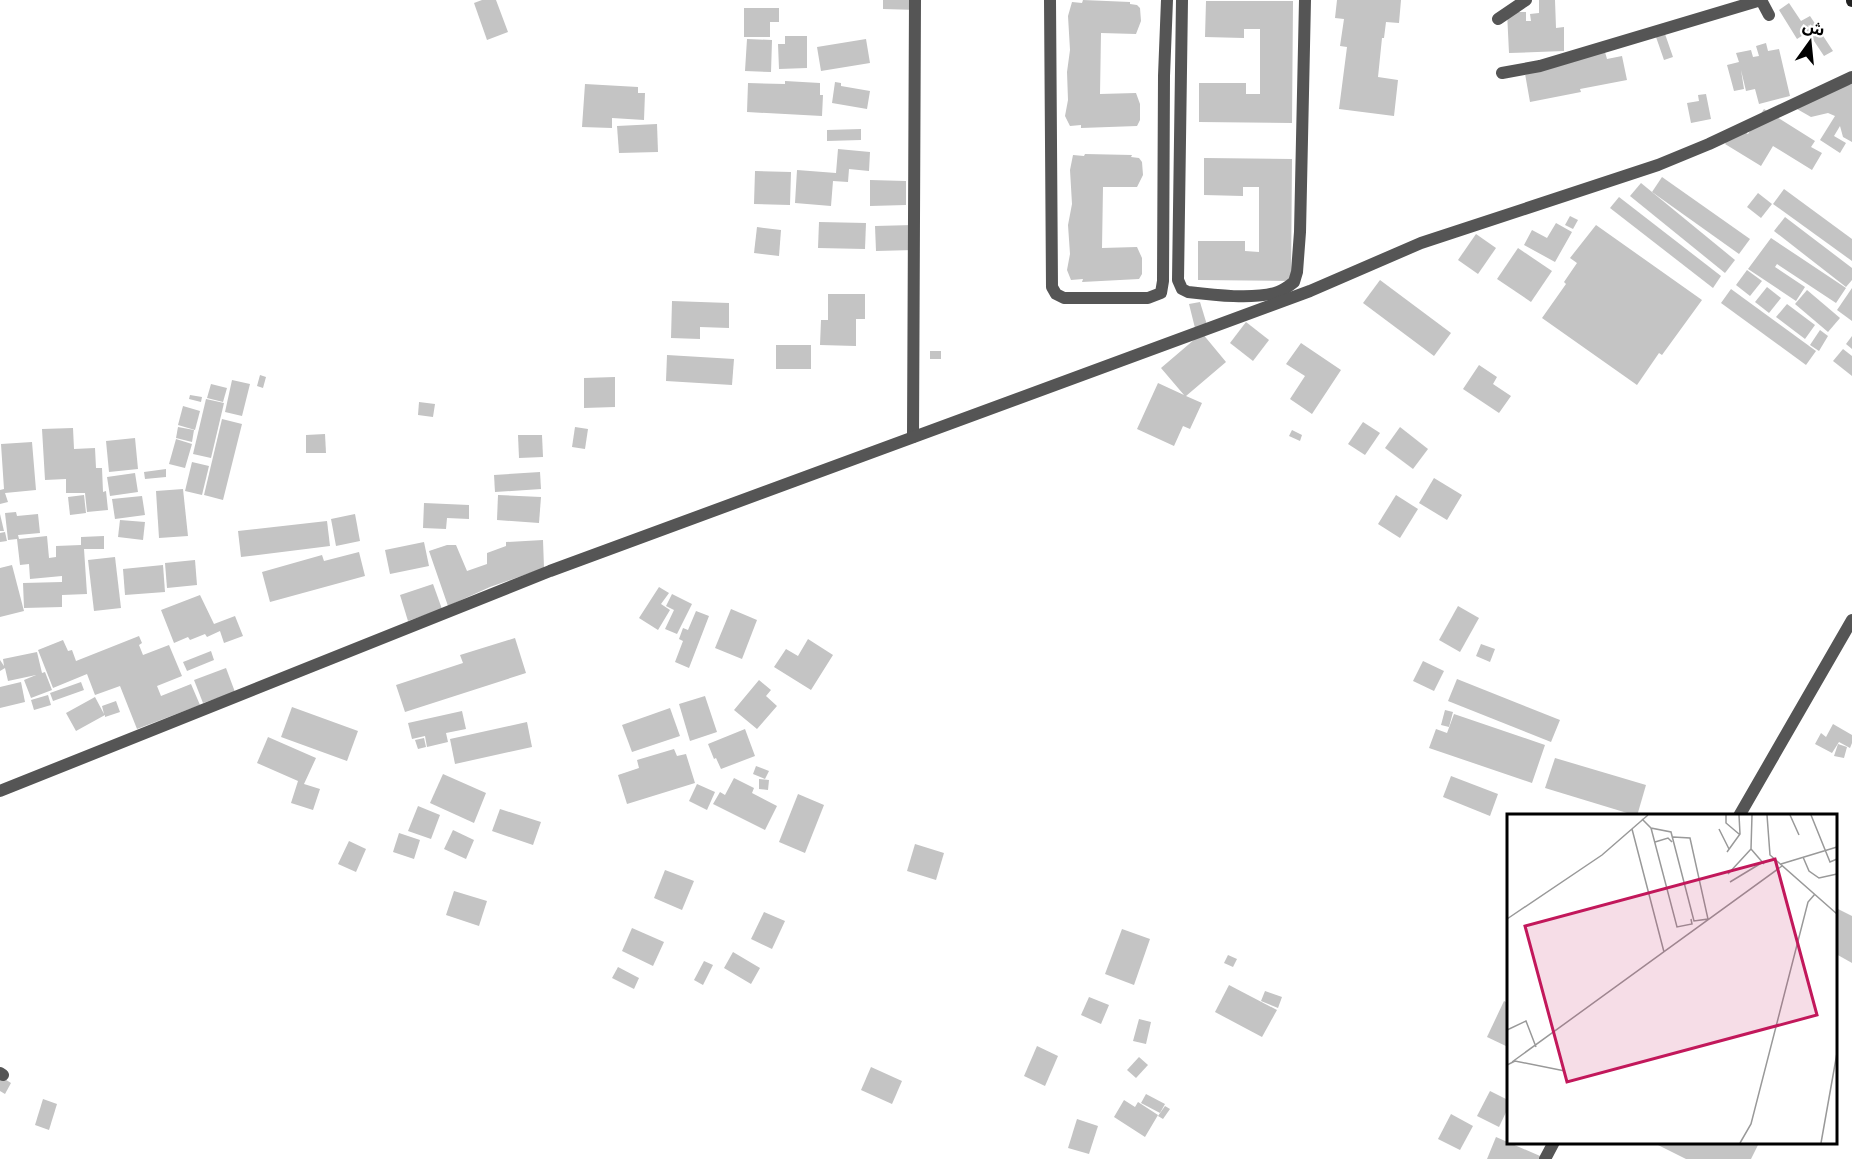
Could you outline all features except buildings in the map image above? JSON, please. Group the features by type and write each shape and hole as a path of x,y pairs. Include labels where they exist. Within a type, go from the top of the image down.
{"street":[{"path":"913,437 915,0"},
{"path":"1050,0 1052,287 1056,294 1064,298 1127,298 1156,296 1161,293 1167,0"},
{"path":"1182,0 1178,280 1182,289 1188,292 1245,296 1276,293 1294,282 1297,272 1300,232 1305,0"},
{"path":"1498,19 1526,0"},
{"path":"1502,74 1540,66 1761,0 1769,15"},
{"path":"0,791 550,571 1310,291 1421,243 1658,165 1709,144 1852,77"},
{"path":"1740,814 1852,620"},
{"path":"1545,1159 1553,1144"}]}
